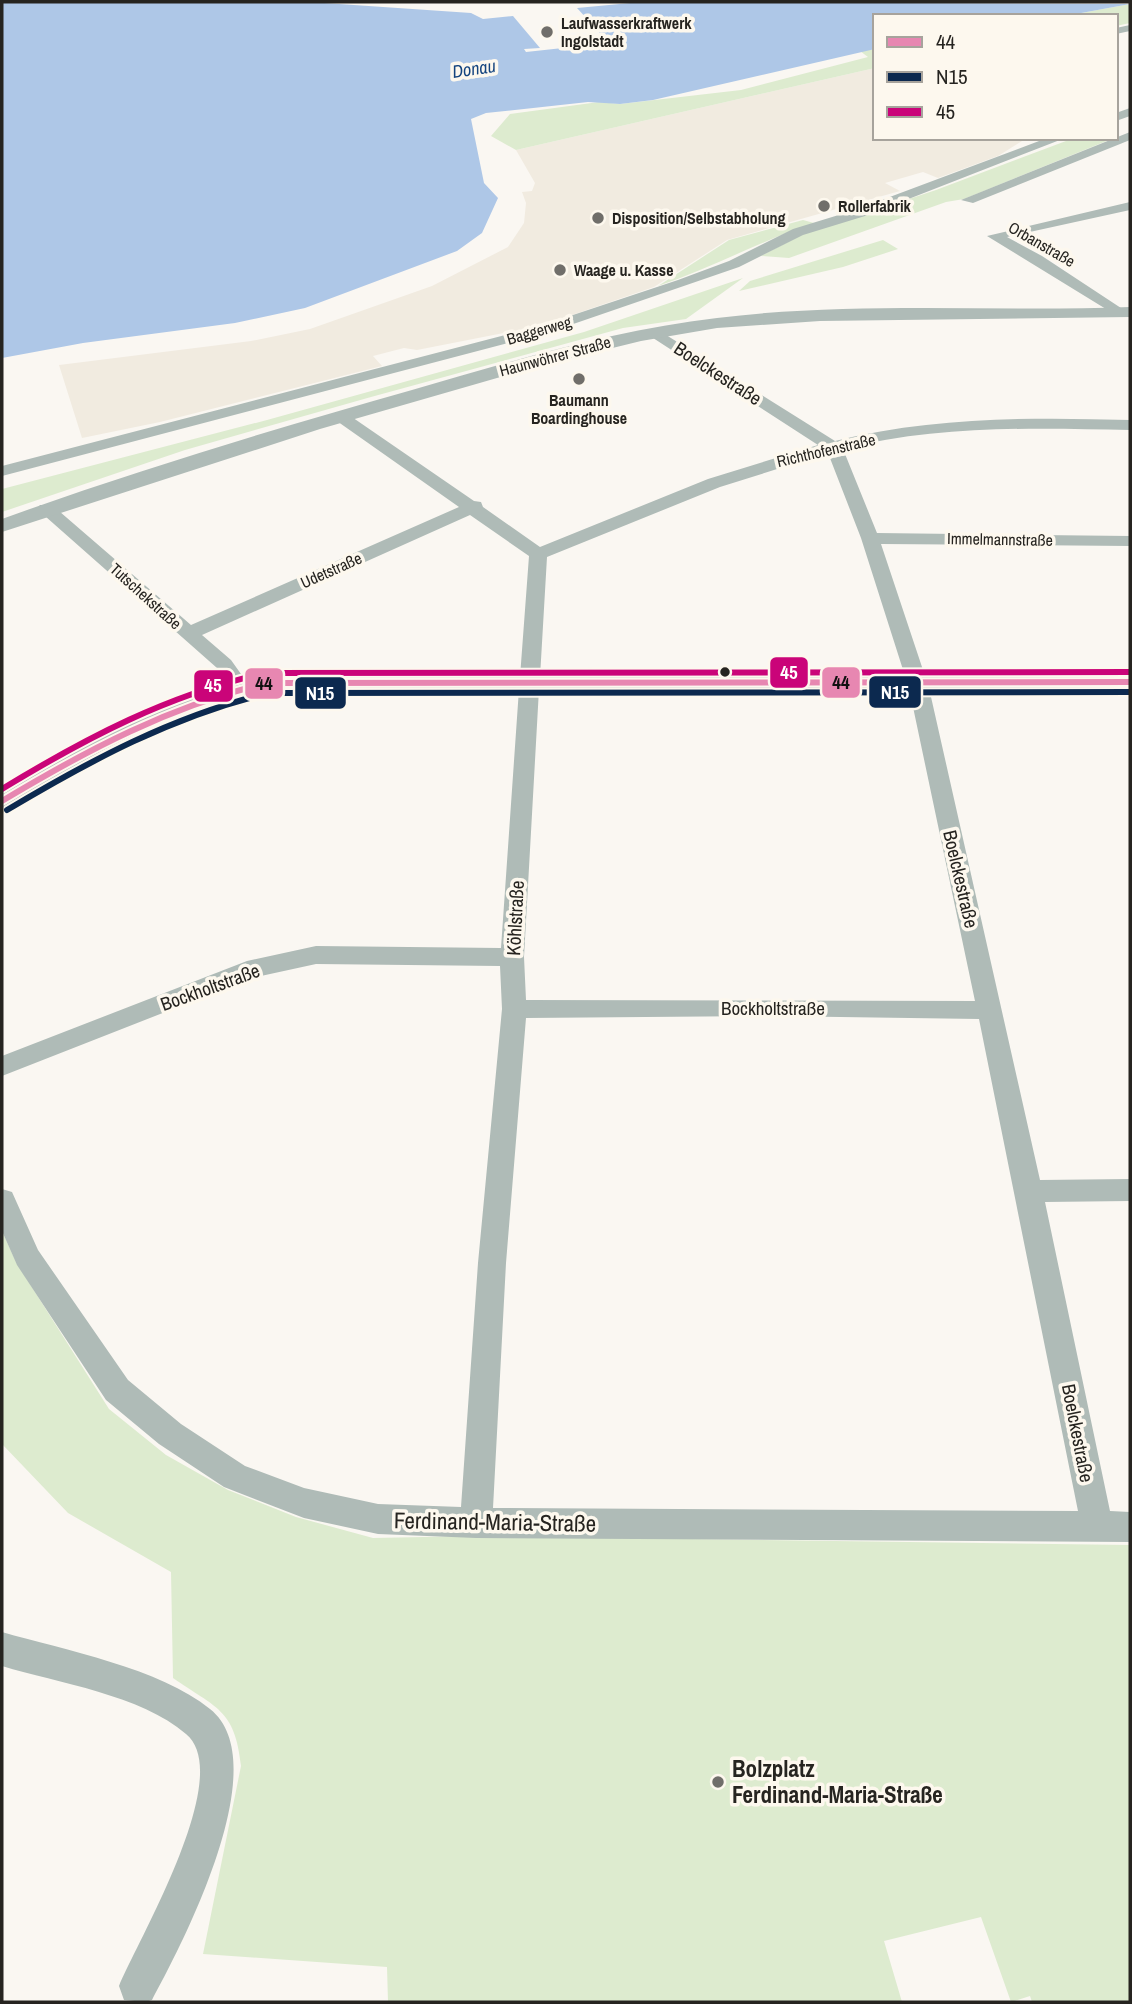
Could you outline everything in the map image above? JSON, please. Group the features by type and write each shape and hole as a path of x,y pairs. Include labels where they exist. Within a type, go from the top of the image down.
{"street":[{"path":"968,200 1130,136"},
{"name":"Baggerweg","path":"2,471 545,329 683,283 734,264 798,232 860,213 1054,140"},
{"name":"Orbanstraße","path":"1125,313 994,236 1130,206"},
{"name":"Haunwöhrer Straße","path":"2,526 196,457 581,349 655,332 721,322 792,317 1125,313"},
{"name":"Boelckestraße","path":"655,332 834,448 870,538 917,681 1029,1191 1097,1527"},
{"path":"340,416 474,506 538,554"},
{"name":"Richthofenstraße","path":"538,554 708,485 768,464 897,433 963,427 1130,425"},
{"name":"Udetstraße","path":"188,634 474,506"},
{"name":"Tutschekstraße","path":"46,509 224,664 240,687"},
{"name":"Immelmannstraße","path":"870,538 1130,541"},
{"name":"Köhlstraße","path":"476,1523 492,1263 514,1009 512,957 538,554"},
{"path":"2,801 149,719 210,695 240,687 304,682 1130,682"},
{"name":"Bockholtstraße","path":"2,1066 258,968 316,956 512,957"},
{"name":"Bockholtstraße","path":"514,1009 771,1007 990,1010"},
{"path":"1029,1191 1130,1189"},
{"name":"Ferdinand-Maria-Straße","path":"2,1200 27,1257 117,1390 170,1434 235,1477 304,1503 378,1519 476,1523 1130,1527"},
{"path":"2,1649 171,1702 203,1725 214,1745 217,1776 194,1874 156,1956 138,1986"}],"shaded area":[{"path":"873,68 873,140 1024,140 998,156 938,178 923,172 885,183 900,191 727,240 654,287 540,326 417,350 404,348 373,356 382,366 160,422 82,438 59,365 251,341 310,329 432,286 508,247 524,223 526,203 522,192 532,191 535,183 516,150"}],"green space":[{"path":"1130,4 1130,23 1118,26 1118,14 1076,14"},
{"path":"873,49 873,68 516,150 491,136 510,114 599,102 620,104 741,90 868,57 860,51"},
{"path":"1069,140 1109,140 964,199 946,202 789,258 761,256 803,234 936,190"},
{"path":"803,220 814,223 658,286 729,240"},
{"path":"883,240 898,249 843,267 739,291 750,281"},
{"path":"743,278 686,319 623,328 371,397 185,450 2,512 2,489 267,420 584,332"},
{"path":"2,1231 16,1262 109,1409 166,1455 228,1490 296,1517 373,1538 474,1536 1130,1545 1130,2002 1032,2002 1030,1996 1011,2002 981,1917 884,1941 902,2002 388,2002 387,1967 203,1954 241,1766 234,1732 221,1712 212,1704 173,1678 171,1572 68,1513 2,1444"}],"water":[{"name":"Donau","path":"2,2 310,2 471,13 483,19 513,16 540,48 524,49 526,52 609,43 577,8 641,2 1130,4 1076,14 873,14 873,49 653,100 620,104 588,102 486,113 471,119 484,183 498,198 482,233 457,251 305,308 235,323 83,343 2,358"}],"transit line":[{"name":"45","path":"2,789 129,718 195,691 266,673 1130,672"},
{"name":"44","path":"2,801 97,746 162,715 231,691 267,683 1130,682"},
{"name":"N15","path":"7,810 101,756 165,725 232,701 268,693 1130,692"}],"place":[{"name":"Laufwasserkraftwerk Ingolstadt","path":"547,32"},
{"name":"Rollerfabrik","path":"824,206"},
{"name":"Disposition/Selbstabholung","path":"598,218"},
{"name":"Waage u. Kasse","path":"560,270"},
{"name":"Baumann Boardinghouse","path":"579,379"},
{"name":"Bolzplatz Ferdinand-Maria-Straße","path":"718,1782"}]}
